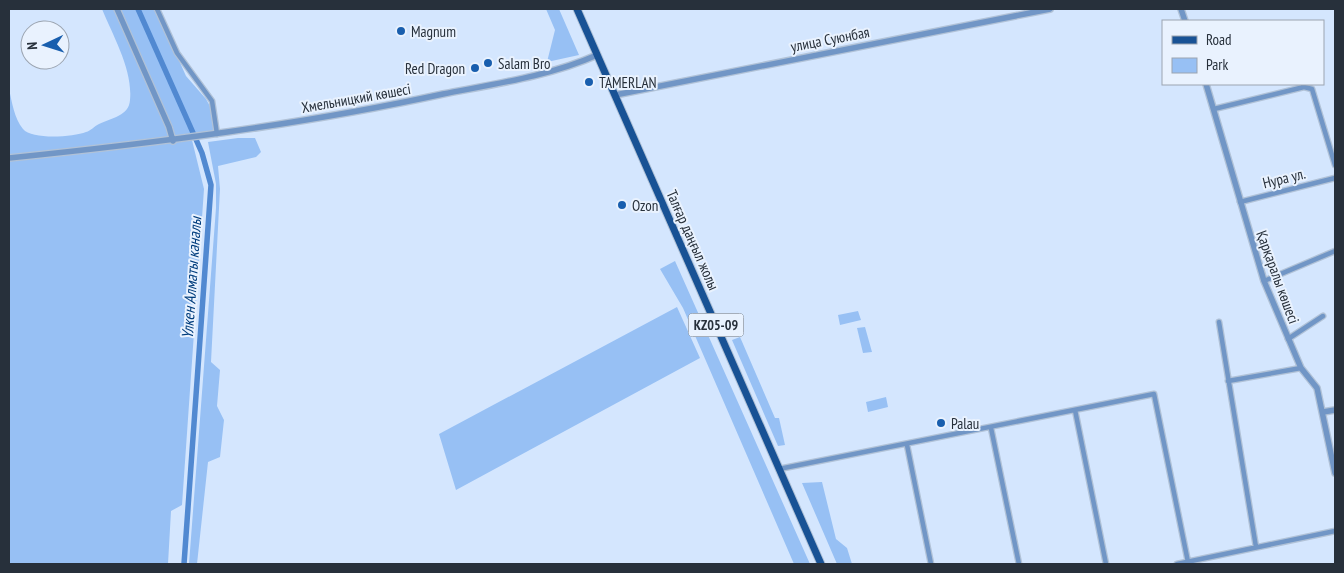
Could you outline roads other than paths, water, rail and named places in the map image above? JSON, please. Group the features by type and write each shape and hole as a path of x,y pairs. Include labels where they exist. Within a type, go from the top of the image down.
{"main road":[{"name":"Талғар даңғыл жолы","path":"577,9 821,564"}],"street":[{"path":"9,158 173,141 169,127 117,9"},
{"path":"157,9 177,52 212,101 217,134"},
{"name":"улица Суюнбая","path":"614,95 1050,9"},
{"name":"Хмельницкий көшесі","path":"173,141 368,110 569,66 597,55"},
{"name":"Қарқаралы көшесі","path":"1206,85 1239,202 1264,281 1301,368 1318,388 1335,473"},
{"path":"1214,109 1304,85 1312,89 1335,165"},
{"name":"Нура ул.","path":"1239,202 1335,178"},
{"path":"1264,281 1335,251"},
{"path":"1288,339 1323,316"},
{"path":"1219,322 1256,547"},
{"path":"1228,381 1301,368"},
{"path":"779,469 907,445 1154,394 1188,562"},
{"path":"1075,410 1106,564"},
{"path":"1323,412 1335,410"},
{"path":"991,428 1019,564"},
{"path":"907,445 930,564"},
{"path":"1177,564 1335,531"}],"waterway":[{"name":"Үлкен Алматы каналы","path":"138,9 202,153 211,185 184,564"}],"place":[{"name":"Magnum","path":"401,31"},
{"name":"Salam Bro","path":"488,63"},
{"name":"Red Dragon","path":"475,68"},
{"name":"TAMERLAN","path":"589,82"},
{"name":"Ozon","path":"622,205"},
{"name":"Palau","path":"941,423"}]}
